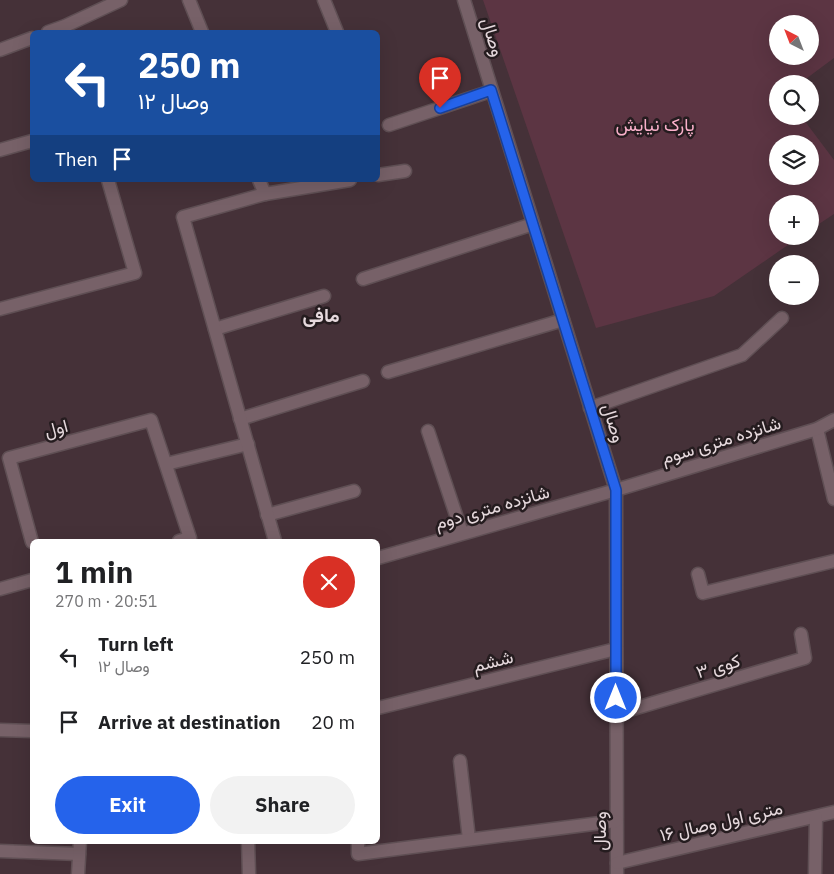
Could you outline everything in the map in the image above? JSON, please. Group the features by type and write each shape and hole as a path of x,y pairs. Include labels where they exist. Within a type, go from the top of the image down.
{"street":[{"path":"66,30 120,0"},
{"path":"189,0 201,30"},
{"path":"324,0 336,30"},
{"name":"وصال","path":"464,0 616,490 617,869"},
{"path":"0,50 30,39"},
{"path":"389,125 491,90"},
{"path":"0,150 30,141"},
{"path":"380,175 405,171"},
{"path":"0,309 135,273 109,182"},
{"path":"260,182 265,194"},
{"path":"274,539 183,217 265,194 338,182"},
{"path":"363,279 533,224"},
{"path":"215,330 324,296"},
{"path":"590,408 742,355 782,318"},
{"path":"388,372 563,320"},
{"path":"240,419 363,381"},
{"name":"اول","path":"31,539 9,458 151,420 166,464"},
{"name":"شانزده متری سوم","path":"616,490 817,429 834,420"},
{"path":"817,429 834,499"},
{"path":"428,432 462,533"},
{"path":"185,539 166,464 248,444"},
{"name":"شانزده متری دوم","path":"380,557 616,490"},
{"path":"267,515 354,491"},
{"path":"698,574 703,593 834,561"},
{"path":"0,589 30,581"},
{"name":"کوی ۳","path":"616,714 805,658 801,634"},
{"name":"ششم","path":"380,708 616,649"},
{"path":"0,730 30,731"},
{"path":"460,761 469,839"},
{"name":"۱۶ متری اول وصال","path":"617,869 834,812"},
{"path":"815,874 816,817"},
{"path":"358,844 358,854 616,821"},
{"path":"248,844 249,874"},
{"path":"0,850 79,848 78,874"}],"green space":[{"name":"پارک نیایش","path":"483,0 834,0 834,58 811,75 769,75 769,125 808,125 815,135 769,135 769,185 819,185 819,140 834,160 834,214 819,224 819,195 769,195 769,245 788,245 773,255 769,255 769,258 714,296 596,328"}],"district":[{"name":"مافی","path":"321,315"}],"route":[{"path":"440,108 491,90 616,490 616,698"}]}
